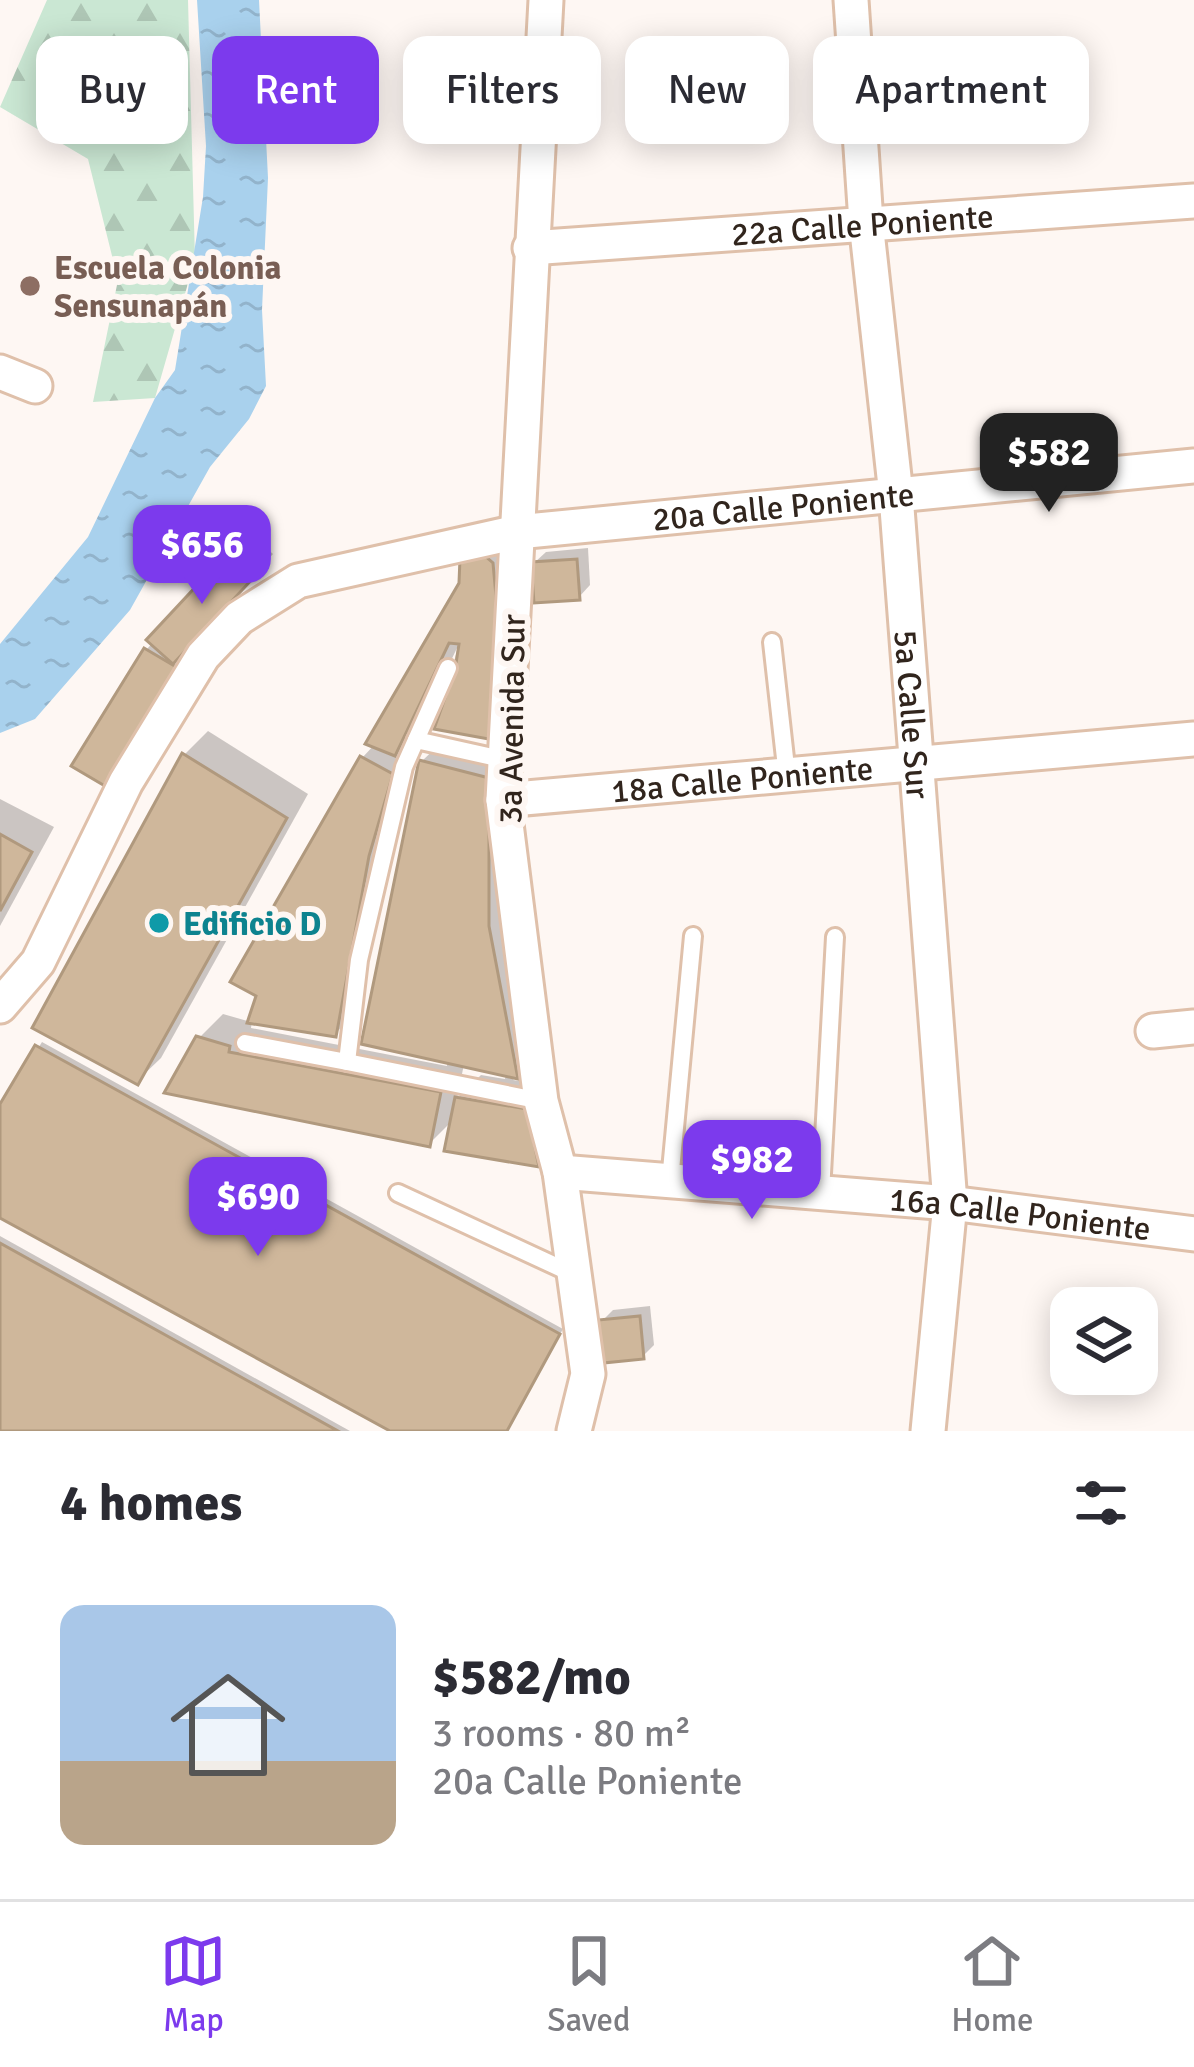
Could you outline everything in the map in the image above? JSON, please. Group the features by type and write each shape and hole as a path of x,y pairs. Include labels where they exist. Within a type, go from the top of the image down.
{"street":[{"name":"3a Avenida Sur","path":"546,0 503,800 541,1101 560,1172 588,1374 574,1431"},
{"name":"5a Calle Sur","path":"851,0 866,222 896,494 950,1203 928,1431"},
{"name":"22a Calle Poniente","path":"530,248 1194,201"},
{"path":"0,372 35,386"},
{"name":"20a Calle Poniente","path":"0,1006 38,962 127,782 192,674 239,618 298,580 517,532 1194,466"},
{"name":"18a Calle Poniente","path":"503,800 1194,739"},
{"path":"1153,1031 1194,1028"},
{"name":"16a Calle Poniente","path":"560,1172 950,1203 1194,1234"}],"lane":[{"path":"772,641 787,776"},
{"path":"347,1062 358,960 404,767 448,668"},
{"path":"416,740 506,760"},
{"path":"670,1181 693,936"},
{"path":"821,1192 835,937"},
{"path":"245,1043 541,1101"},
{"path":"398,1193 574,1275"}],"green space":[{"path":"47,0 188,0 195,259 155,398 93,402 118,280 88,159 63,144 188,144 188,36 36,36 36,128 0,107"}],"water":[{"path":"197,0 259,0 261,36 212,36 212,144 266,144 262,310 266,386 249,419 210,467 130,610 35,719 0,733 0,644 88,537 155,398 175,370 203,197 206,146"}],"building":[{"path":"231,549 257,574 173,664 146,640"},
{"path":"484,555 493,563 496,596 494,740 434,729 455,670 459,644 449,643 395,756 365,744 459,583 460,558"},
{"path":"577,559 580,600 534,603 531,562"},
{"path":"144,648 183,671 110,789 71,766"},
{"name":"Edificio D","path":"182,753 287,818 138,1085 32,1028"},
{"path":"360,756 393,774 369,856 336,1037 247,1023 256,996 230,982"},
{"path":"419,760 489,778 489,926 518,1079 361,1044"},
{"path":"0,834 32,852 0,911"},
{"path":"196,1036 230,1046 229,1052 441,1092 430,1147 164,1093"},
{"path":"35,1045 560,1334 507,1431 390,1431 0,1218 0,1104"},
{"path":"455,1097 527,1109 539,1167 444,1151"},
{"path":"0,1243 338,1431 0,1431"},
{"path":"640,1316 644,1359 603,1363 598,1320"}],"place":[{"name":"Escuela Colonia Sensunapán","path":"30,286"},
{"name":"Edificio D","path":"159,923"}]}
